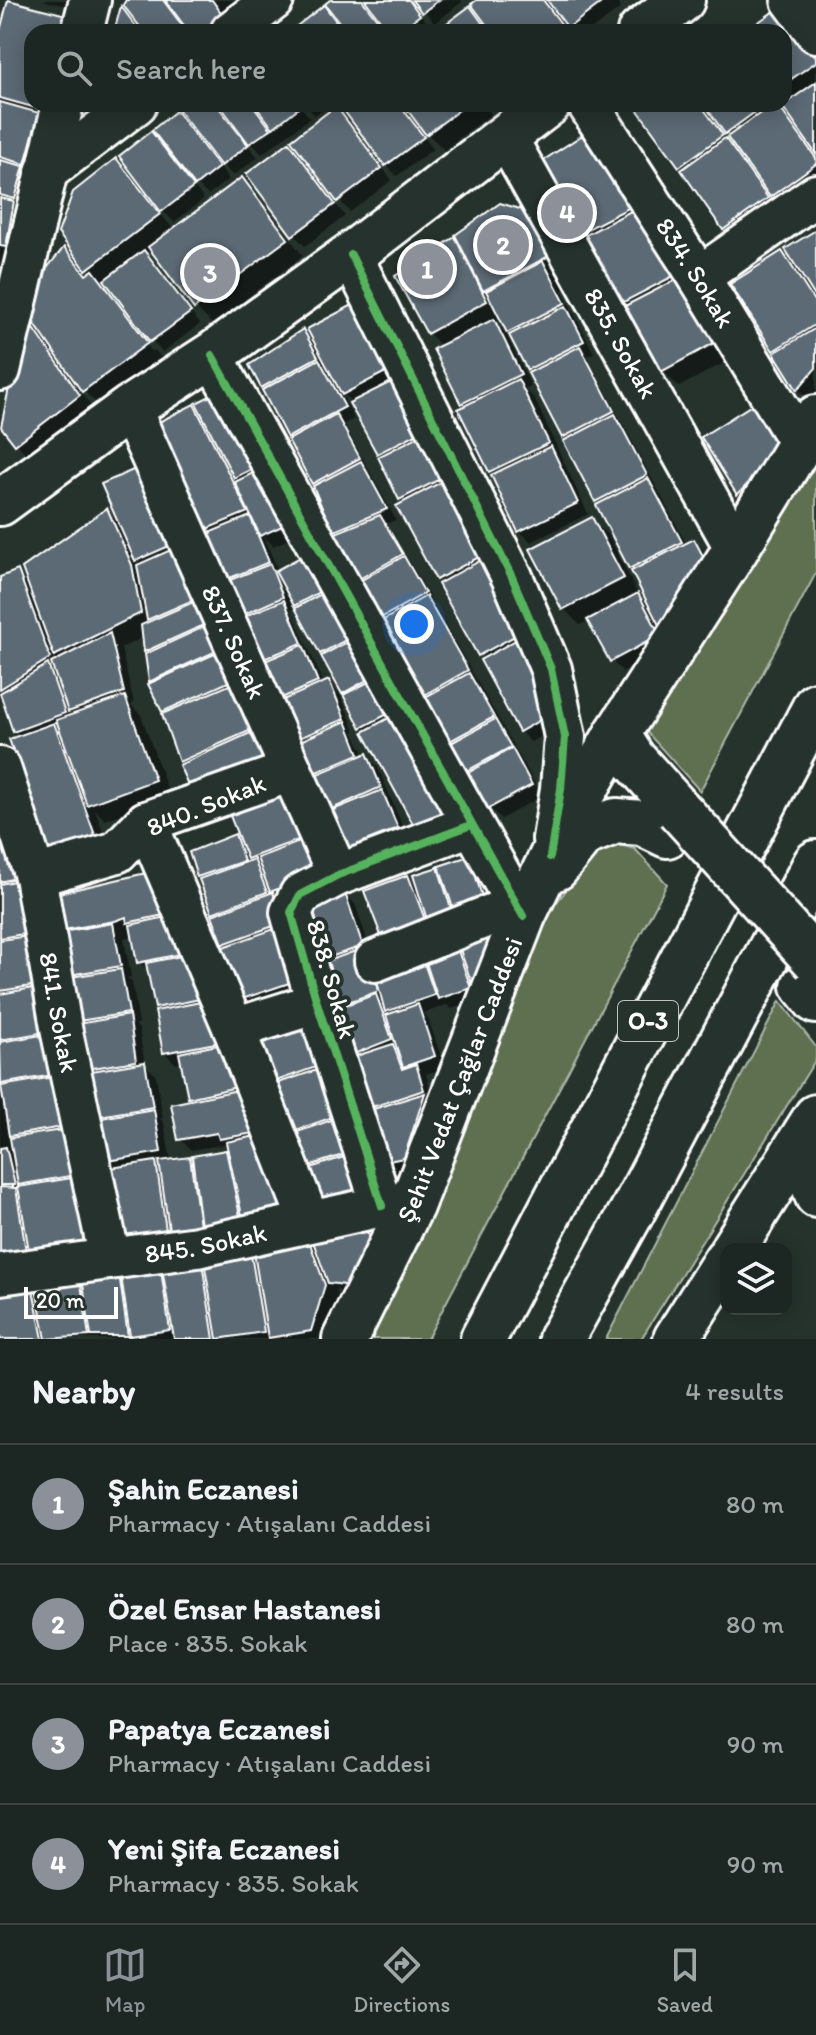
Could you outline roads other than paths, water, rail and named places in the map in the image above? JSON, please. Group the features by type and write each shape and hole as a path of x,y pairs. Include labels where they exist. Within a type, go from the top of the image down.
{"main road":[{"path":"650,24 682,0"},
{"path":"0,503 130,408 212,355 351,255 538,112"},
{"name":"Şehit Vedat Çağlar Caddesi","path":"345,1339 396,1206 519,911 617,734 808,430"},
{"name":"O-3","path":"483,1339 816,705"},
{"path":"617,734 673,822 812,983"},
{"path":"519,911 583,834 616,821 673,822"},
{"name":"O-3","path":"561,1339 633,1210 816,863"},
{"path":"737,1243 810,1133"},
{"path":"676,1339 720,1269"}],"street":[{"path":"84,24 90,0"},
{"path":"242,24 273,0"},
{"path":"792,0 816,32"},
{"path":"0,370 61,112"},
{"path":"46,172 125,112"},
{"name":"834. Sokak","path":"593,112 699,277 808,430"},
{"name":"835. Sokak","path":"506,137 736,549"},
{"path":"699,277 816,195"},
{"path":"351,255 512,577 551,669 565,737 561,789 550,857"},
{"path":"212,355 519,911 375,961"},
{"name":"837. Sokak","path":"130,408 338,875"},
{"name":"841. Sokak","path":"0,768 35,876 62,1033 110,1259"},
{"name":"840. Sokak","path":"35,876 117,852 146,822 291,771"},
{"path":"146,822 234,1029 309,1221"},
{"name":"838. Sokak","path":"396,1206 317,1003 291,912 300,895 338,875 471,825"},
{"path":"234,1029 317,1003"},
{"path":"810,1133 816,1197"},
{"name":"845. Sokak","path":"0,1274 197,1247 309,1221 396,1206"}],"place":[{"name":"Yeni Şifa Eczanesi","path":"567,213"},
{"name":"Özel Ensar Hastanesi","path":"503,245"},
{"name":"Şahin Eczanesi","path":"427,269"},
{"name":"Papatya Eczanesi","path":"210,273"}]}
